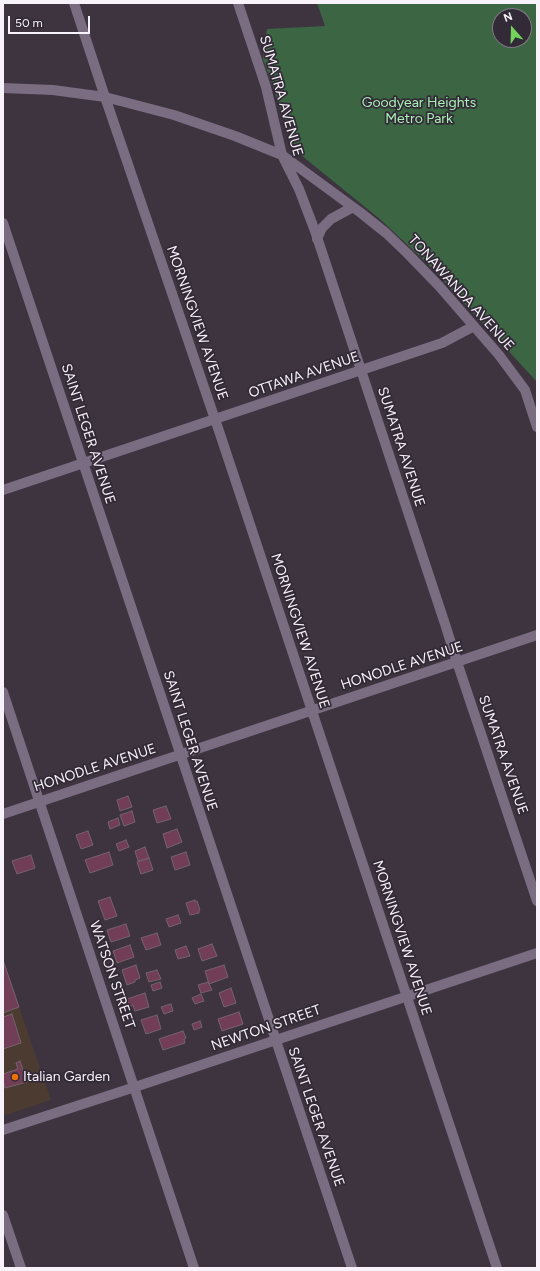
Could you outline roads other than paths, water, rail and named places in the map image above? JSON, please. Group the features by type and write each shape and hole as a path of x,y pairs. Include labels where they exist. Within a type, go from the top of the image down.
{"street":[{"name":"MORNINGVIEW AVENUE","path":"74,3 215,419 497,1268"},
{"name":"SUMATRA AVENUE","path":"238,3 266,87 282,155 298,190 317,239 537,901"},
{"name":"TONAWANDA AVENUE","path":"3,88 53,90 105,97 174,115 235,136 282,155 386,233 439,286 499,355 525,390 537,427"},
{"path":"317,239 322,228 331,219 353,207"},
{"name":"SAINT LEGER AVENUE","path":"3,223 352,1268"},
{"name":"OTTAWA AVENUE","path":"3,490 442,343 474,326"},
{"path":"525,390 537,400"},
{"name":"HONODLE AVENUE","path":"3,814 537,636"},
{"name":"WATSON STREET","path":"3,692 194,1268"},
{"name":"NEWTON STREET","path":"3,1130 537,952"},
{"path":"3,1216 21,1268"}],"place":[{"name":"Italian Garden","path":"15,1077"}],"park label":[{"name":"Goodyear Heights Metro Park","path":"419,112"}]}
